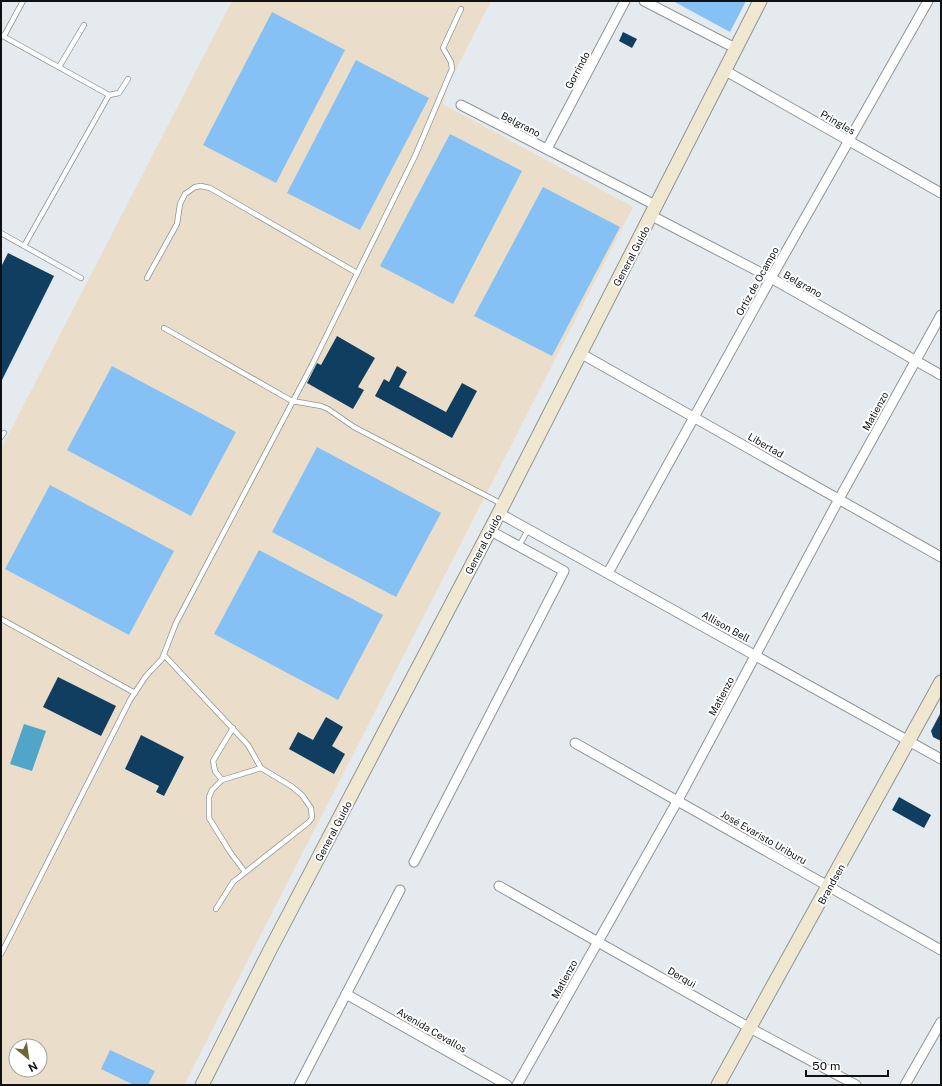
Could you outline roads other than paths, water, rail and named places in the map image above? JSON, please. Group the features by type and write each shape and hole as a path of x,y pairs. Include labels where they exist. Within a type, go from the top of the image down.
{"main road":[{"name":"General Guido","path":"202,1085 270,950 655,211 735,48 760,1"},
{"name":"Brandsen","path":"718,1085 829,887 941,682"}],"street":[{"name":"Gorrindo","path":"547,149 625,1"},
{"path":"644,1 735,48"},
{"name":"Ortiz de Ocampo","path":"608,573 771,278 928,1"},
{"name":"Pringles","path":"724,70 941,193"},
{"name":"Belgrano","path":"461,105 547,149 941,375"},
{"name":"Matienzo","path":"517,1085 678,800 839,499 941,315"},
{"name":"Libertad","path":"580,353 694,416 941,557"},
{"name":"Allison Bell","path":"501,509 528,530 756,655 941,759"},
{"path":"414,862 564,571 489,530"},
{"name":"José Evaristo Uriburu","path":"575,743 941,950"},
{"name":"Derqui","path":"499,886 750,1028 856,1085"},
{"path":"299,1085 400,890"},
{"name":"Avenida Cevallos","path":"346,994 507,1085"},
{"path":"905,1085 941,1022"}],"lane":[{"path":"23,1 2,35 108,95 119,93 128,78"},
{"path":"1,954 135,693 146,676 164,655 176,623 312,365 415,156 452,69 451,62 443,48 461,9"},
{"path":"59,67 84,25"},
{"path":"24,246 108,95"},
{"path":"147,278 177,224 182,199 188,191 201,186 210,188 357,273"},
{"path":"1,233 81,278"},
{"path":"164,328 292,401 321,406 328,409 354,427 501,509"},
{"path":"519,546 528,530"},
{"path":"1,619 135,693"},
{"path":"164,655 248,745 261,768 291,786 302,795 311,808 312,818 245,872 228,889 216,909"},
{"path":"222,780 215,771 214,761 233,728"},
{"path":"245,872 230,852 226,843 209,818 209,797 212,790 222,780 261,768"}]}
